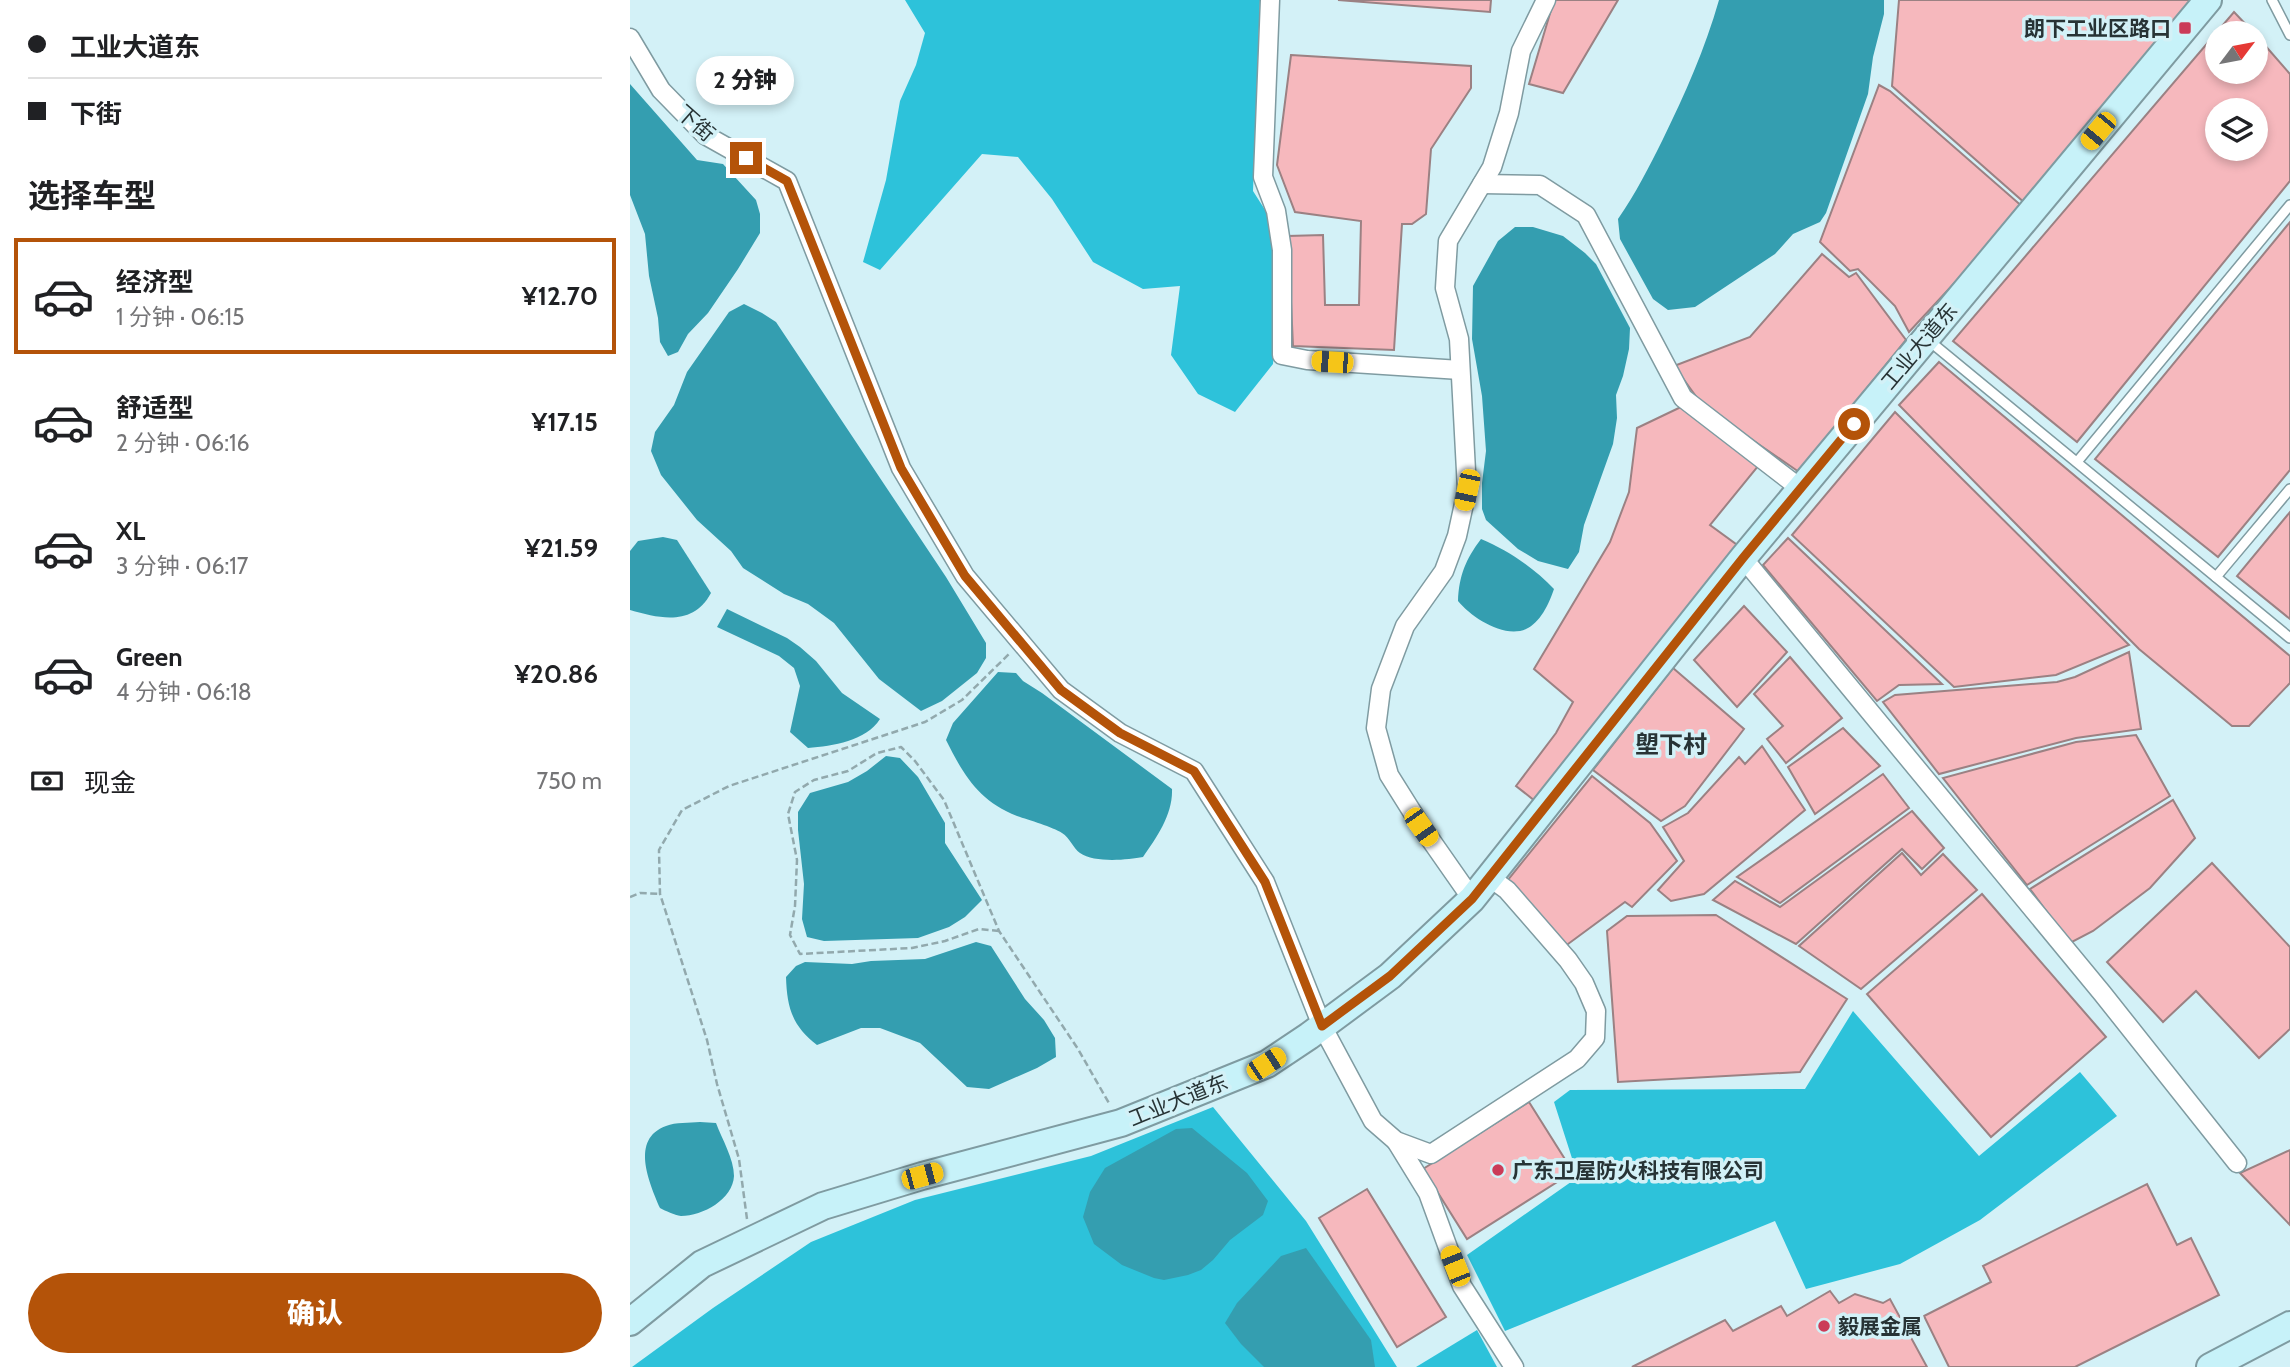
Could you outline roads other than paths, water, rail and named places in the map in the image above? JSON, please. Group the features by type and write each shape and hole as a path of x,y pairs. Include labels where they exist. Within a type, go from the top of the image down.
{"street":[{"path":"1270,0 1263,177 1276,211 1282,250 1282,355 1307,360 1460,370"},
{"path":"1472,899 1388,775 1376,728 1381,689 1405,626 1444,571 1457,536 1467,490 1459,339 1445,288 1448,241 1492,167 1509,113 1521,51 1546,0"},
{"name":"工业大道东","path":"630,1322 702,1264 823,1206 922,1176 1121,1123 1266,1064 1390,976 1472,899 1743,558 2208,0"},
{"name":"下街","path":"630,38 661,89 705,135 787,181 901,468 965,576 1061,690 1120,733 1194,771 1265,882 1322,1026"},
{"path":"1482,184 1540,185 1586,215 1683,398 1801,488"},
{"path":"1743,558 2102,993 2237,1163"},
{"path":"1396,1141 1431,1154 1577,1059 1595,1038 1596,1011 1569,960 1507,890 1489,877"},
{"path":"1322,1026 1373,1121 1396,1141 1428,1194 1462,1286 1514,1367"},
{"path":"2210,1367 2290,1325"}],"lane":[{"path":"2272,0 2290,35"},
{"path":"2077,462 2290,205"},
{"path":"1926,338 2290,638"},
{"path":"2216,577 2290,489"}],"place":[{"name":"朗下工业区路口","path":"2185,28"},
{"name":"广东卫屋防火科技有限公司","path":"1498,1170"},
{"name":"毅展金属","path":"1824,1326"}],"district":[{"name":"塱下村","path":"1671,744"}]}
